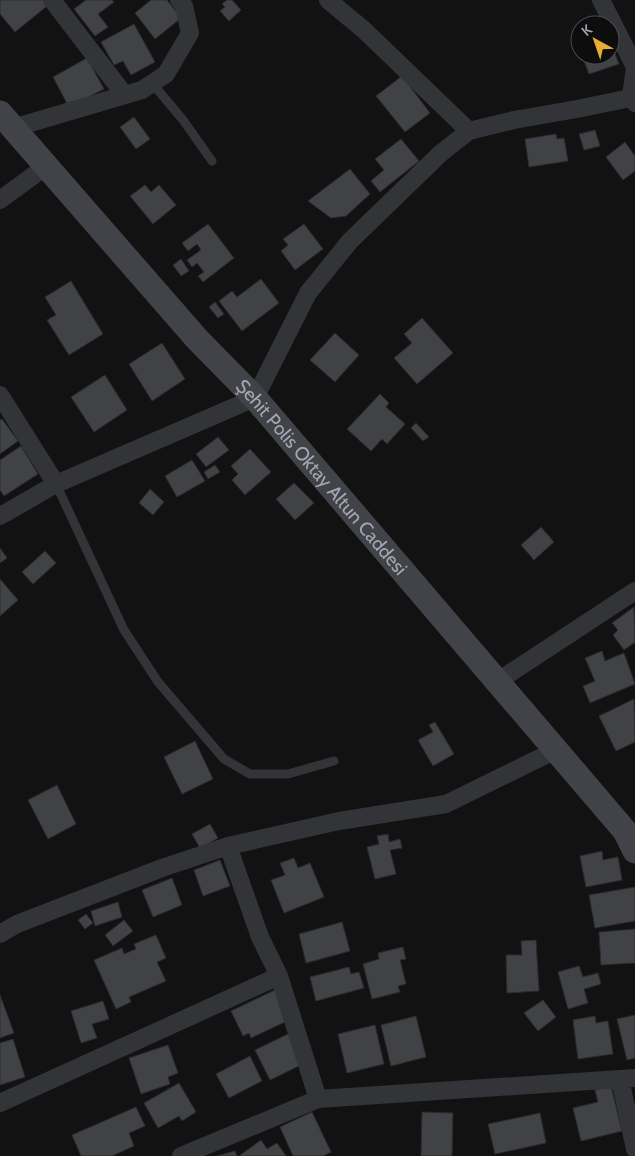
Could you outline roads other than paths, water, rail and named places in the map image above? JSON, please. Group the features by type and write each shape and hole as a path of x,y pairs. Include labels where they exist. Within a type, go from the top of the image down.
{"street":[{"path":"52,0 124,94"},
{"path":"6,120 142,90 166,74 190,33 184,6 179,0"},
{"path":"328,0 364,30 469,131"},
{"path":"0,516 56,484 255,398 308,293 320,278 350,241 441,153 469,131 634,98 635,67 601,0"},
{"name":"Şehit Polis Oktay Altun Caddesi","path":"6,120 197,339 255,398 632,837"},
{"path":"0,200 46,167"},
{"path":"0,395 56,484"},
{"path":"498,681 635,592"},
{"path":"0,934 17,924 162,868 228,846 338,821 446,804 556,750"},
{"path":"228,846 260,937 279,976 318,1098"},
{"path":"0,1102 279,976"},
{"path":"181,1156 318,1098 628,1078 635,1149"}],"lane":[{"path":"152,83 183,120 212,161"},
{"path":"56,484 124,630 158,682 224,760 250,774 288,774 334,761"}]}
